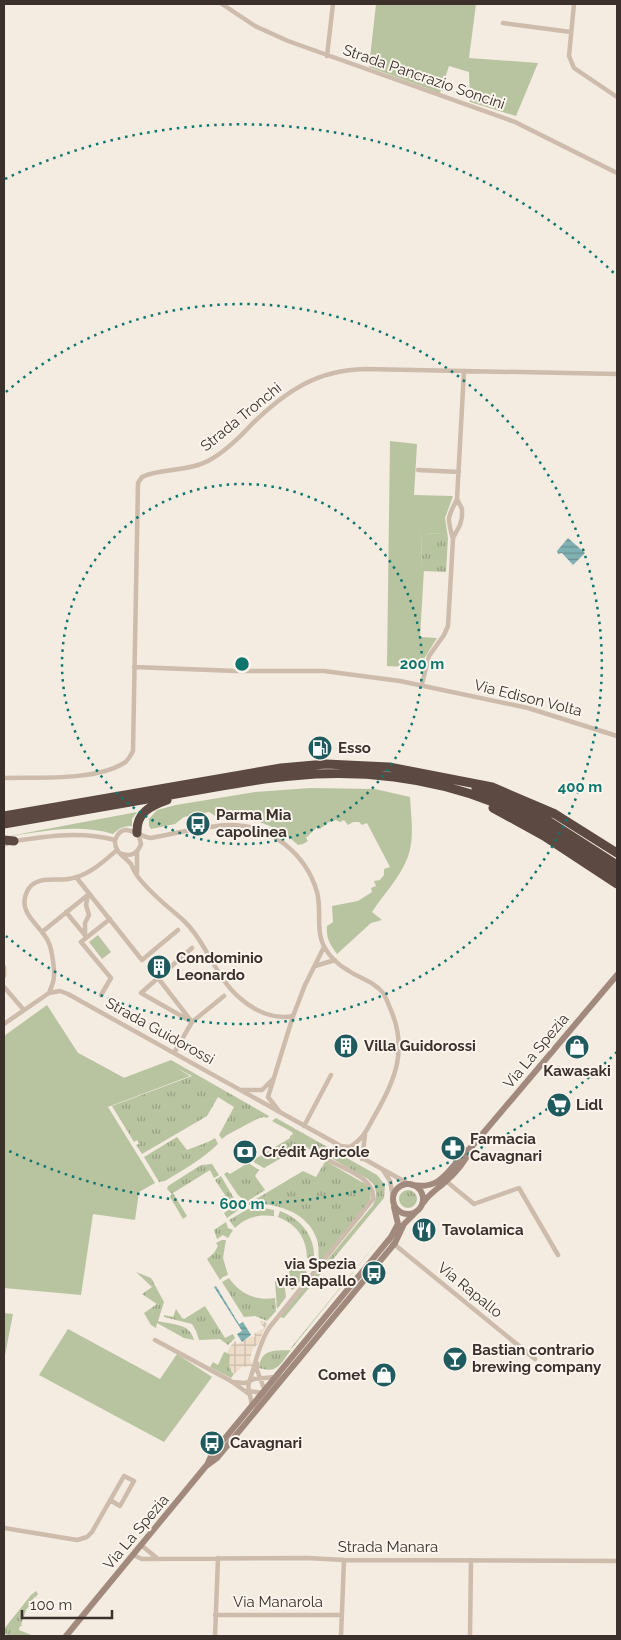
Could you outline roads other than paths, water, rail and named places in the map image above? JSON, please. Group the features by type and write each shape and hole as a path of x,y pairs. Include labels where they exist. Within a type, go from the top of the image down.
{"highway":[{"path":"4,816 281,768 326,764 372,766 492,787 555,814 617,853"},
{"path":"4,824 234,784 292,776 351,774 403,779 467,794 504,807 534,821 617,874"},
{"path":"445,778 468,785 533,812 568,832 617,865"},
{"path":"137,834 140,818 147,809 154,805 166,800 234,784"},
{"path":"467,794 544,836 617,884"},
{"path":"4,840 14,841"}],"main road":[{"name":"Via La Spezia","path":"411,1184 426,1186 439,1181 474,1144 617,975"},
{"name":"Via La Spezia","path":"252,1411 264,1392 319,1335 404,1224 422,1206 432,1192 446,1181 467,1157 474,1144"},
{"path":"393,1197 397,1188 411,1184 422,1193 422,1206"},
{"name":"Via La Spezia","path":"391,1242 398,1224 393,1197"},
{"path":"394,1206 399,1212 405,1214 415,1213"},
{"name":"Via La Spezia","path":"66,1636 206,1466 217,1458 252,1411 349,1295"}],"street":[{"name":"Strada Pancrazio Soncini","path":"222,4 255,26 288,42 515,122 617,173"},
{"path":"327,56 333,4"},
{"path":"574,4 569,56 574,68 617,97"},
{"path":"503,23 571,32"},
{"name":"Strada Tronchi","path":"4,778 79,776 103,771 123,764 129,759 132,751 138,482 142,477 184,469 209,461 246,431 280,398 334,371 365,369 464,370 617,374"},
{"path":"422,684 429,656 437,646 447,627 453,539 462,520 462,510 457,499 464,370"},
{"path":"418,470 459,472"},
{"path":"453,539 449,530 448,518 451,508 457,499"},
{"name":"Via Edison Volta","path":"134,667 236,671 324,671 422,684 528,708 617,736"},
{"path":"140,845 152,838 230,825 254,828 281,841 295,853 308,870 319,902 321,936 324,947 334,960 349,972 375,985 384,994 395,1018 399,1035 399,1055 389,1091 365,1135 362,1159"},
{"path":"152,838 130,830 122,831 115,840 117,850 154,895 184,921 197,936 225,981 239,998 254,1008 280,1018 289,1029"},
{"path":"4,845 14,841 77,834 98,835 115,840"},
{"path":"137,834 140,840 136,865 138,876"},
{"path":"4,1024 48,993 54,982 51,950 48,941 28,916 25,908 25,898 28,890 34,883 43,880 76,877 91,871 117,850"},
{"path":"122,854 131,855 137,852"},
{"path":"76,877 142,960 178,930"},
{"path":"42,932 88,894"},
{"path":"86,937 85,923 89,915 86,905 88,894"},
{"path":"66,912 86,937"},
{"path":"101,996 111,978 81,942 110,919"},
{"path":"280,1112 268,1097 272,1080 305,985 324,947"},
{"path":"192,948 141,993 192,1022"},
{"path":"316,966 334,960"},
{"path":"4,967 4,976"},
{"path":"158,978 192,1022"},
{"path":"4,987 23,1009"},
{"name":"Strada Guidorossi","path":"48,993 60,991 68,994 362,1159 411,1184"},
{"path":"174,1053 192,1022 224,996"},
{"path":"280,1018 293,1016"},
{"path":"304,1126 331,1075"},
{"path":"240,1090 262,1090 272,1080"},
{"path":"339,1146 350,1147 365,1135"},
{"path":"252,1411 251,1382 262,1341 273,1321 372,1201 373,1190 369,1183 330,1161"},
{"path":"383,1170 390,1181 393,1197"},
{"path":"446,1181 474,1204 519,1188 558,1255"},
{"name":"Via Rapallo","path":"391,1242 535,1359"},
{"path":"155,1340 231,1381 251,1394 264,1392 262,1379 256,1368"},
{"path":"231,1381 251,1382 282,1375"},
{"path":"4,1528 76,1540 82,1539 90,1534 124,1476 134,1481 120,1506 110,1500"},
{"path":"141,1545 158,1559"},
{"name":"Strada Manara","path":"133,1555 142,1559 307,1558 344,1560 617,1561"},
{"path":"215,1636 218,1558"},
{"path":"341,1636 344,1560"},
{"path":"470,1636 472,1560"},
{"name":"Via Manarola","path":"215,1615 342,1615"}],"water":[{"path":"568,538 585,553 573,565 562,553 558,554 557,551"},
{"path":"216,1286 239,1324 243,1322 251,1335 242,1342 237,1334 242,1331 214,1287"}],"place":[{"name":"Esso","path":"320,748"},
{"name":"Parma Mia capolinea","path":"198,824"},
{"name":"Condominio Leonardo","path":"159,967"},
{"name":"Villa Guidorossi","path":"346,1046"},
{"name":"Kawasaki","path":"577,1047"},
{"name":"Lidl","path":"559,1105"},
{"name":"Farmacia Cavagnari","path":"453,1148"},
{"name":"Crédit Agricole","path":"245,1152"},
{"name":"Tavolamica","path":"424,1230"},
{"name":"via Spezia via Rapallo","path":"374,1273"},
{"name":"Bastian contrario brewing company","path":"455,1359"},
{"name":"Comet","path":"384,1375"},
{"name":"Cavagnari","path":"212,1443"}]}
